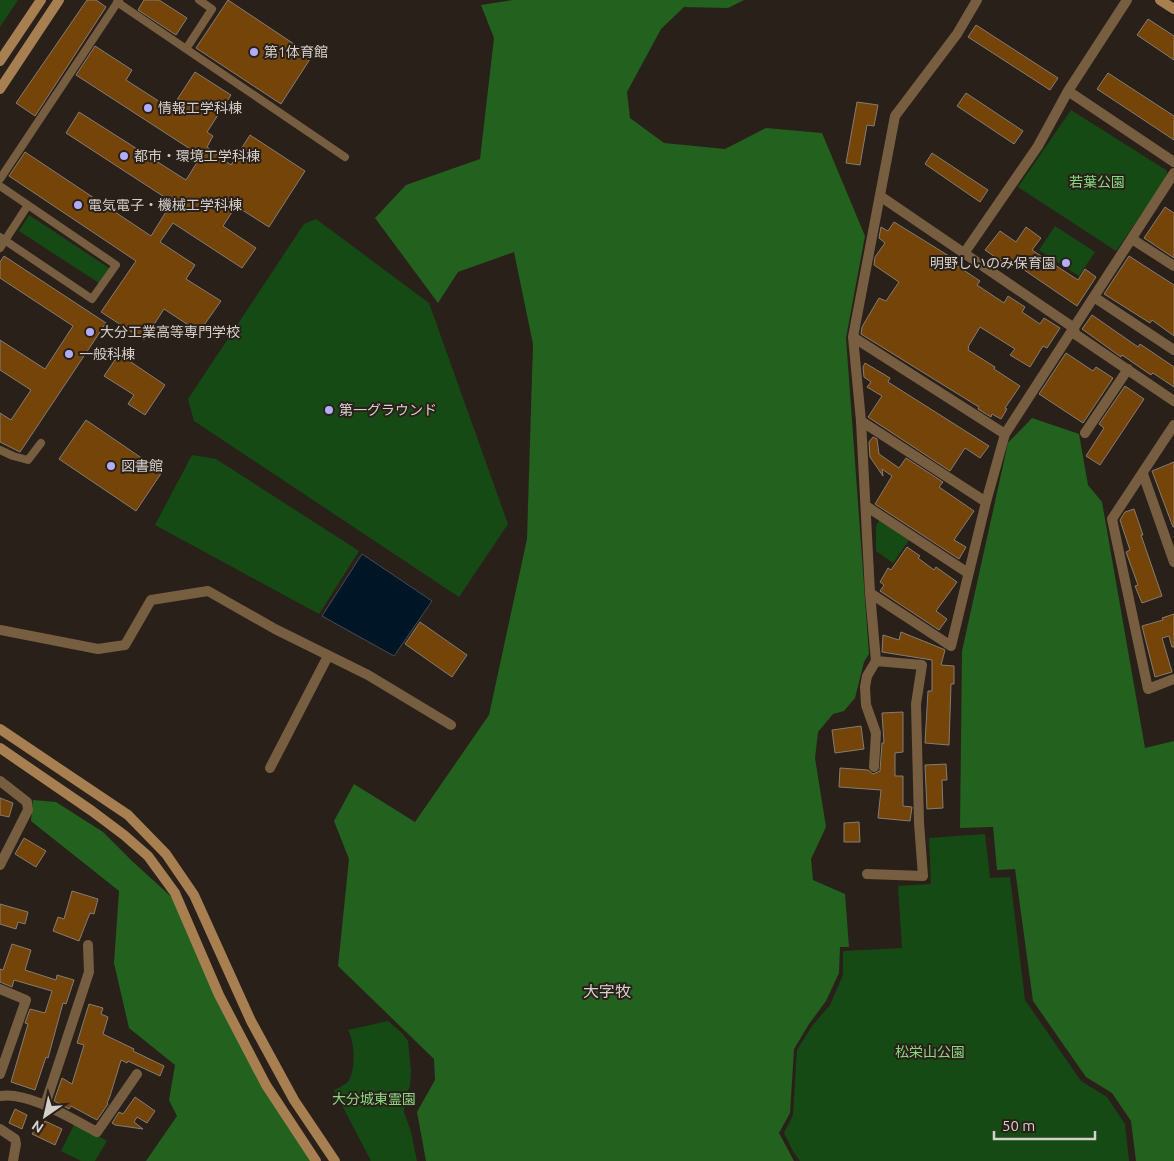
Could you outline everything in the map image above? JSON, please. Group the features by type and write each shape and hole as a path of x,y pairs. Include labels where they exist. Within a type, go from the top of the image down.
{"street":[{"path":"0,61 41,0"},
{"path":"0,89 59,0"},
{"path":"874,767 876,733 866,705 865,687 867,676 876,662 870,593 861,421 853,337 895,116 957,34 977,0"},
{"path":"965,252 1038,146 1068,90 1127,0"},
{"path":"1160,0 1174,9"},
{"path":"1068,90 1174,162"},
{"path":"870,593 951,646 1004,434 1172,180"},
{"path":"880,196 965,252 1074,328 1075,334 1174,400"},
{"path":"1132,239 1174,266"},
{"path":"1094,298 1174,350"},
{"path":"853,337 1004,434"},
{"path":"1085,433 1128,369"},
{"path":"861,421 986,502"},
{"path":"1174,425 1112,519 1148,689 1174,679"},
{"path":"1142,474 1174,562"},
{"path":"866,506 968,574"},
{"path":"0,630 98,649 125,645 151,600 208,591 328,656 368,675 451,725"},
{"path":"270,768 328,656"},
{"path":"867,874 923,876 919,823 916,704 922,665 876,662"},
{"path":"0,729 128,815 166,854 194,895 251,1021 294,1100 335,1161"},
{"path":"0,748 92,811 148,856 175,893 219,995 266,1085 316,1161"},
{"path":"0,781 27,802 28,810 0,867"},
{"path":"45,1106 89,972 88,945"},
{"path":"0,989 26,1000 0,1074"},
{"path":"0,1096 10,1094 45,1106 97,1132 137,1074"},
{"path":"0,1130 15,1139 13,1161"}],"lane":[{"path":"186,49 212,9 199,0"},
{"path":"0,179 118,1 345,157"},
{"path":"0,186 116,265 92,299 2,238"},
{"path":"0,248 2,238 28,205"},
{"path":"0,450 28,460 41,443"}],"green space":[{"path":"0,0 18,0 0,27"},
{"path":"513,0 744,0 728,8 684,7 661,29 627,92 630,118 664,143 725,149 766,128 822,133 865,236 846,338 869,654 864,662 855,698 844,711 833,714 818,732 815,758 826,827 811,859 813,880 845,894 849,947 840,947 839,973 826,1001 794,1049 790,1113 779,1133 794,1161 426,1161 417,1112 435,1080 434,1059 338,966 349,859 334,821 354,784 415,822 489,715 527,539 533,344 514,252 458,272 438,303 375,218 406,185 480,159 494,38 481,5"},
{"name":"若葉公園","path":"1071,110 1166,170 1168,175 1116,251 1018,187"},
{"path":"29,215 109,268 99,283 19,231"},
{"name":"第一グラウンド","path":"316,219 429,303 508,524 459,597 194,421 188,399 304,224"},
{"path":"1055,226 1095,252 1079,276 1039,250"},
{"path":"1032,418 1079,434 1088,485 1102,502 1145,748 1174,741 1174,1161 1136,1161 1131,1121 1112,1093 1086,1077 1033,1001 1015,869 997,870 993,827 960,828 962,651 1008,443"},
{"path":"192,455 216,459 359,551 319,614 155,525"},
{"path":"880,519 909,540 893,563 876,551 876,526"},
{"path":"33,800 56,802 103,832 177,902 247,1044 311,1161 146,1161 177,1116 169,1100 175,1065 129,1028 114,963 119,891 31,821"},
{"name":"松栄山公園","path":"985,834 990,878 1010,877 1025,1000 1081,1081 1107,1097 1125,1124 1129,1161 800,1161 784,1133 793,1115 797,1050 812,1026 830,1005 843,975 843,951 902,948 898,886 931,884 929,838"},
{"name":"大分城東霊園","path":"388,1021 408,1041 411,1071 410,1086 405,1098 404,1112 411,1132 417,1161 371,1161 334,1090 348,1082 351,1077 353,1049 348,1030"},
{"path":"75,1123 107,1141 95,1161 81,1161 61,1151"}],"water":[{"path":"362,554 432,601 394,656 322,616"}],"building":[{"path":"87,0 96,0 106,7 35,116 16,103"},
{"path":"144,0 159,0 187,18 176,35 138,10"},
{"name":"第1体育館","path":"228,0 312,56 281,104 196,48"},
{"path":"1148,19 1174,36 1174,60 1137,35"},
{"path":"976,25 1058,78 1050,90 968,37"},
{"path":"95,46 132,70 126,80 171,109 195,72 231,95 207,132 213,136 207,147 231,165 250,135 305,171 269,227 236,206 223,226 256,248 242,268 173,223 160,242 195,265 186,279 221,301 199,332 164,309 144,340 101,312 136,261 9,176 25,152 151,236 172,202 66,133 79,112 186,180 201,156 76,75"},
{"path":"1108,73 1174,116 1174,140 1097,89"},
{"path":"966,93 1023,131 1014,144 957,106"},
{"path":"857,102 878,105 874,126 867,125 860,165 846,163"},
{"path":"932,153 988,190 980,202 925,164"},
{"path":"1165,207 1174,213 1174,258 1144,238"},
{"path":"894,222 949,256 947,259 980,281 977,285 1004,303 1008,296 1025,307 1022,312 1040,324 1044,318 1060,328 1047,348 1043,346 1030,367 1010,355 1015,349 980,327 968,350 1020,386 1005,408 1007,409 1001,419 992,414 991,417 978,409 979,407 861,334 862,327 879,298 886,301 899,282 874,265 875,257 885,243 879,238 881,227 888,231"},
{"path":"1026,227 1041,238 1032,250 1078,280 1085,269 1096,277 1077,306 1014,263 1011,268 985,250 1000,231 1016,242"},
{"name":"一般科棟","path":"4,256 106,323 20,452 0,442 0,413 11,420 31,390 0,370 0,340 45,369 73,326 0,278 0,262"},
{"path":"1129,256 1174,285 1174,336 1152,320 1150,323 1104,294"},
{"path":"1092,315 1138,347 1140,344 1174,367 1174,387 1153,373 1151,375 1122,355 1121,357 1082,329"},
{"path":"1066,353 1093,371 1096,367 1113,378 1083,423 1039,394"},
{"path":"119,354 165,385 145,415 128,404 134,395 104,376"},
{"path":"865,363 890,378 888,382 989,446 980,458 965,448 950,471 868,417 882,396 867,387 871,382 864,377 863,367"},
{"path":"1125,386 1144,399 1100,465 1086,456 1104,428 1099,424"},
{"name":"図書館","path":"86,420 162,472 136,511 59,459"},
{"path":"873,437 877,439 879,454 899,468 906,458 943,482 939,487 974,511 954,540 966,547 959,559 875,504 892,476 882,469 883,476 870,457 869,442"},
{"path":"1174,462 1174,527 1173,527 1152,471"},
{"path":"1134,509 1162,596 1142,603 1135,586 1138,585 1126,552 1130,550 1120,520 1125,512"},
{"path":"907,547 920,556 918,558 934,570 936,567 957,582 936,611 947,619 939,630 880,591 884,585 880,582 888,568 891,570"},
{"path":"1174,614 1174,647 1172,647 1169,636 1162,638 1172,672 1155,677 1142,626 1163,620 1162,618"},
{"path":"420,622 467,655 452,677 405,644"},
{"path":"901,632 945,650 941,665 954,666 954,684 951,684 949,745 925,743 928,691 932,691 932,660 882,652 883,635 899,640"},
{"path":"903,712 903,752 895,753 895,776 903,776 903,806 912,807 910,821 878,818 881,790 839,787 840,768 868,770 873,774 880,771 882,743 884,743 882,713"},
{"path":"861,726 864,749 835,753 832,730"},
{"path":"946,764 947,780 942,780 943,808 927,809 925,765"},
{"path":"0,798 13,803 9,817 0,815"},
{"path":"859,822 860,842 844,842 844,823"},
{"path":"24,838 46,851 36,867 15,854"},
{"path":"72,891 98,899 94,914 90,913 79,941 53,931 58,917 64,919"},
{"path":"0,904 28,912 25,924 18,922 16,929 0,924"},
{"path":"12,944 31,950 25,970 56,980 57,975 74,980 66,1004 63,1003 48,1058 46,1057 35,1090 11,1082 28,1024 25,1023 30,1009 45,1013 52,991 14,980 12,987 0,982 0,969 3,970"},
{"path":"89,1004 103,1008 101,1014 108,1017 103,1034 164,1066 160,1076 128,1061 127,1063 121,1060 108,1104 97,1120 71,1106 69,1109 54,1101 62,1078 72,1084 84,1045 77,1043"},
{"path":"135,1097 155,1111 147,1123 137,1117 134,1122 143,1129 112,1123 119,1112 123,1114"},
{"path":"15,1109 27,1115 22,1129 9,1123"},
{"path":"40,1121 44,1123 45,1121 62,1129 55,1145 32,1134"}],"place":[{"name":"第1体育館","path":"254,52"},
{"name":"情報工学科棟","path":"148,108"},
{"name":"都市・環境工学科棟","path":"124,156"},
{"name":"電気電子・機械工学科棟","path":"78,205"},
{"name":"明野しいのみ保育園","path":"1066,263"},
{"name":"大分工業高等専門学校","path":"90,332"},
{"name":"一般科棟","path":"69,354"},
{"name":"第一グラウンド","path":"329,410"},
{"name":"図書館","path":"111,466"}],"district":[{"name":"大字牧","path":"607,991"}]}
